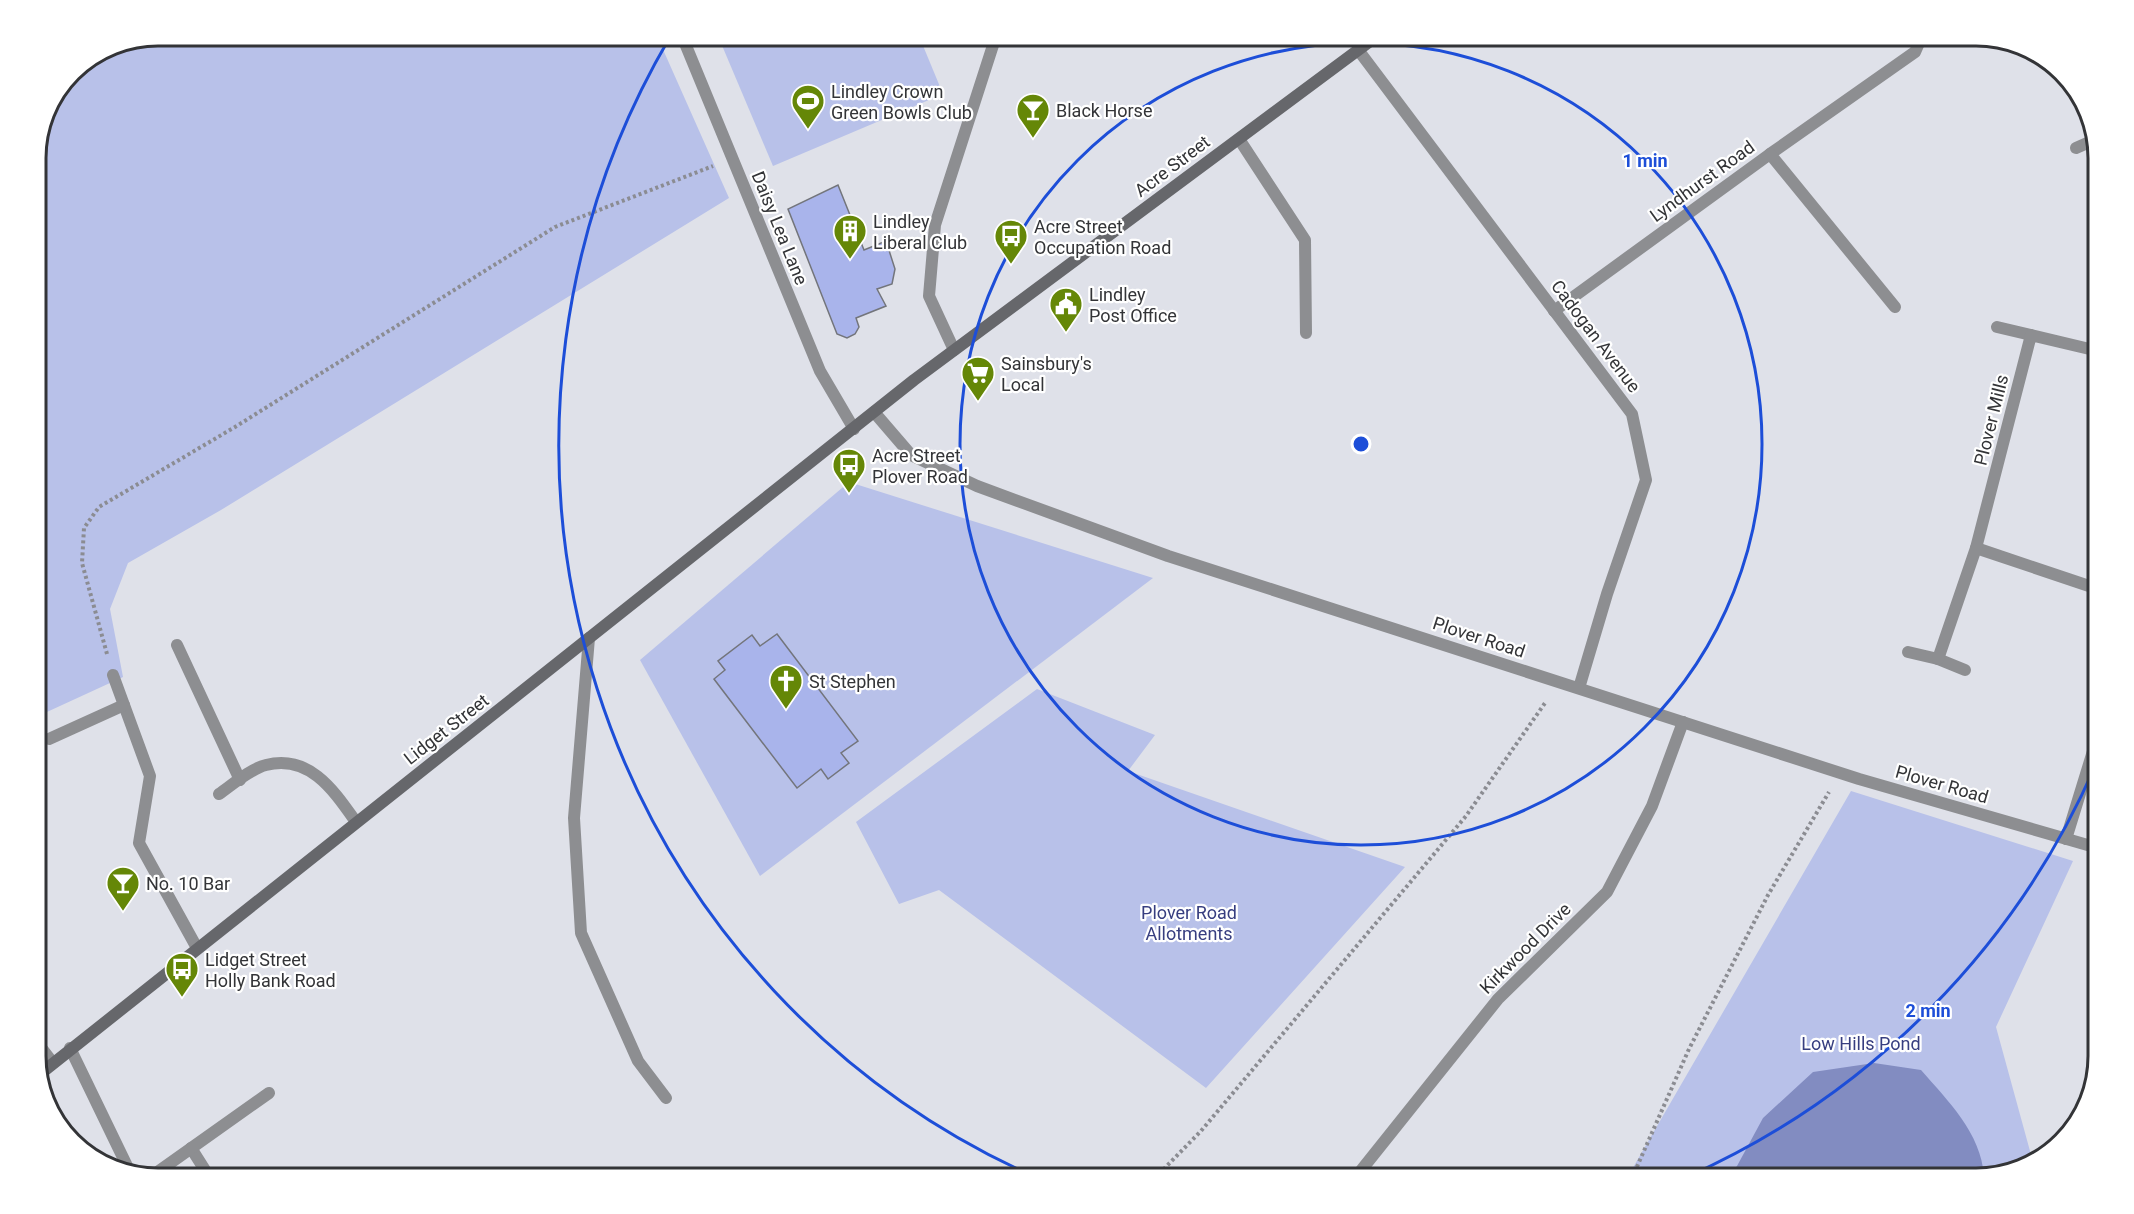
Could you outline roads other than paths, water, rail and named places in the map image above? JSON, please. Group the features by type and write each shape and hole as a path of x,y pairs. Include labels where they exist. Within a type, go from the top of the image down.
{"street":[{"name":"Acre Street","path":"874,412 1365,46"},
{"path":"1770,154 1915,52 1918,46"},
{"name":"Daisy Lea Lane","path":"686,47 820,371 854,429"},
{"path":"954,351 929,296 935,225 993,47"},
{"name":"Cadogan Avenue","path":"1359,51 1632,414 1646,480 1606,594 1579,688"},
{"path":"1239,139 1305,240 1305,333"},
{"path":"2076,148 2086,144"},
{"name":"Lyndhurst Road","path":"1554,311 1770,154 1895,307"},
{"path":"1997,327 2087,349"},
{"name":"Plover Mills","path":"1938,659 1977,548 2031,335"},
{"name":"Lidget Street","path":"48,1066 874,412"},
{"name":"Plover Road","path":"874,412 911,455 977,486 1168,556 1839,772 2088,845"},
{"path":"1977,548 2087,585"},
{"path":"589,638 574,818 581,933 638,1061 666,1098"},
{"path":"177,645 240,780"},
{"path":"1908,652 1938,659 1965,670"},
{"path":"113,675 150,776 138,843 197,948"},
{"path":"49,739 124,705"},
{"name":"Kirkwood Drive","path":"1363,1168 1498,999 1607,892 1652,806 1683,722"},
{"path":"219,794 265,765 296,763 327,782 357,822"},
{"path":"2066,839 2088,769"},
{"path":"70,1048 125,1162"},
{"path":"47,1055 52,1062"},
{"path":"163,1168 269,1093"},
{"path":"191,1148 204,1168"}],"place":[{"name":"Lindley Crown Green Bowls Club","path":"808,130"},
{"name":"Black Horse","path":"1033,139"},
{"name":"Lindley Liberal Club","path":"850,260"},
{"name":"Acre Street Occupation Road","path":"1011,265"},
{"name":"Lindley Post Office","path":"1066,333"},
{"name":"Sainsbury's Local","path":"978,402"},
{"name":"Acre Street Plover Road","path":"849,494"},
{"name":"St Stephen","path":"786,710"},
{"name":"No. 10 Bar","path":"123,912"},
{"name":"Lidget Street Holly Bank Road","path":"182,998"}],"park label":[{"name":"Plover Road Allotments","path":"1189,922"},
{"name":"Low Hills Pond","path":"1861,1043"}]}
